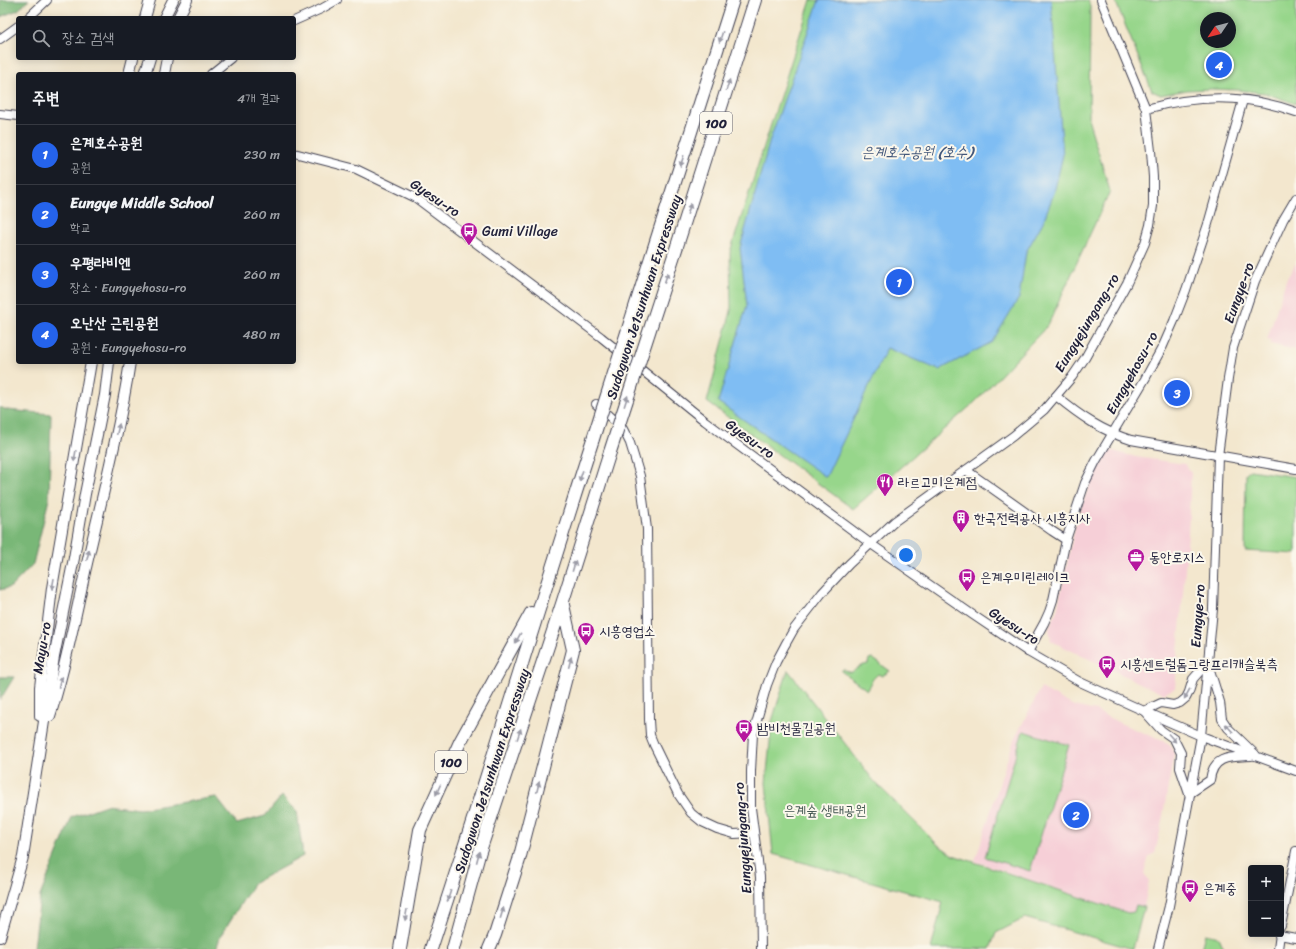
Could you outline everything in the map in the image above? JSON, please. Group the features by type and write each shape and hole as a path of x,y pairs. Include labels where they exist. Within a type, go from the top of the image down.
{"highway":[{"name":"Sudogwon Je1sunhwan Expressway","path":"431,949 733,0"},
{"name":"Sudogwon Je1sunhwan Expressway","path":"453,949 480,851 562,604 755,0"},
{"name":"Sudogwon Je1sunhwan Expressway","path":"400,949 420,830 460,742 544,591"},
{"path":"489,949 496,935 519,860 573,650 562,604"}],"main road":[{"path":"146,16 150,0"},
{"path":"165,16 173,0"},
{"path":"179,16 187,0"},
{"path":"129,72 132,60"},
{"path":"146,72 149,60"},
{"path":"164,72 167,60"},
{"path":"41,746 40,687 52,588 91,364"},
{"name":"Mayu-ro","path":"0,937 24,858 54,657 85,494 106,394 109,364"},
{"path":"41,746 61,682 124,405 130,364"}],"street":[{"path":"30,16 47,0"},
{"path":"296,20 337,0"},
{"name":"Eungyejungang-ro","path":"761,949 760,877 751,808 754,734 767,685 776,662 794,629 822,593 849,564 895,521 1032,420 1056,396 1085,358 1127,283 1145,243 1153,206 1152,151 1146,109 1101,0"},
{"path":"0,39 16,27"},
{"path":"214,72 228,60"},
{"path":"1146,109 1166,103 1202,98 1243,100 1277,106 1296,112"},
{"name":"Eungyehosu-ro","path":"1028,652 1044,623 1051,606 1066,540 1085,483 1156,360 1174,321 1204,237 1243,100"},
{"path":"0,114 16,116"},
{"name":"Gyesu-ro","path":"296,153 356,168 416,198 602,337 705,422 872,544 1028,652 1080,682 1144,711 1201,736 1296,771"},
{"name":"Eungye-ro","path":"1158,949 1169,906 1201,736 1213,609 1218,456 1233,348 1255,281 1283,220 1296,198"},
{"path":"1056,396 1094,425 1113,434 1142,443 1296,468"},
{"path":"596,404 623,429 630,443 640,476 647,529 650,735 678,794 691,813 702,822 717,829 734,834 754,833"},
{"path":"966,470 1052,532 1066,540"},
{"path":"1208,662 1194,679 1186,698 1180,703 1173,705 1161,703 1144,711 1161,730 1174,738 1181,754 1180,768 1189,794 1210,780 1211,772 1218,762 1231,757 1256,756"},
{"path":"1208,662 1220,702 1222,719 1228,728 1256,756"},
{"path":"1284,911 1296,851"},
{"path":"1284,936 1296,938"},
{"path":"1278,949 1280,937"}],"shaded area":[{"path":"1296,263 1296,350 1270,344 1271,341 1267,340 1286,280"},
{"path":"1110,450 1136,457 1185,464 1191,472 1188,534 1175,688 1163,694 1051,641 1049,629 1057,610 1076,522 1090,483"},
{"path":"1041,688 1074,706 1096,711 1122,724 1168,743 1174,753 1155,853 1149,857 1144,873 1149,881 1144,907 1136,905 1135,910 1132,913 975,861 1014,740"}],"green space":[{"path":"0,0 29,0 18,10 0,17"},
{"name":"은계호수공원 (호수)","path":"811,0 1088,0 1090,6 1089,122 1110,191 1048,325 975,402 853,509 707,402 731,311 730,252"},
{"path":"1115,0 1296,0 1296,104 1265,93 1238,90 1187,90 1161,95 1152,91"},
{"path":"0,407 7,410 51,414 49,499 33,564 11,587 0,590"},
{"path":"1250,470 1296,477 1296,554 1245,551 1246,473"},
{"path":"872,658 890,671 882,676 878,674 872,680 867,690 841,671 843,669 853,672 861,666 868,664 869,659"},
{"name":"은계숲 생태공원","path":"788,670 874,781 937,844 953,855 1128,913 1134,912 1136,905 1144,907 1133,949 1025,918 996,933 990,949 931,949 943,902 773,854 766,783 772,721"},
{"path":"0,677 14,677 0,700"},
{"path":"1023,731 1069,745 1030,871 985,857"},
{"path":"282,796 297,811 303,856 254,883 221,935 216,949 34,949 40,896 72,817 106,805 140,809 216,797 237,824 265,816"},
{"path":"1205,934 1219,937 1224,949 1201,949"}],"water":[{"name":"은계호수공원 (호수)","path":"819,0 1051,0 1063,155 1054,193 1043,222 1026,252 1019,298 992,342 939,370 887,348 826,477 718,402 747,305 740,248 770,140"}],"place":[{"name":"오난산 근린공원","path":"1219,65"},
{"name":"Gumi Village","path":"469,246"},
{"name":"은계호수공원","path":"899,282"},
{"name":"우평라비엔","path":"1177,393"},
{"name":"라르고미은계점","path":"885,497"},
{"name":"한국전력공사 시흥지사","path":"961,533"},
{"name":"동안로지스","path":"1136,572"},
{"name":"은계우미린레이크","path":"967,592"},
{"name":"시흥영업소","path":"586,646"},
{"name":"시흥센트럴돔그랑프리캐슬북측","path":"1107,679"},
{"name":"밤비천물길공원","path":"744,743"},
{"name":"Eungye Middle School","path":"1076,815"},
{"name":"은계중","path":"1190,903"}]}
